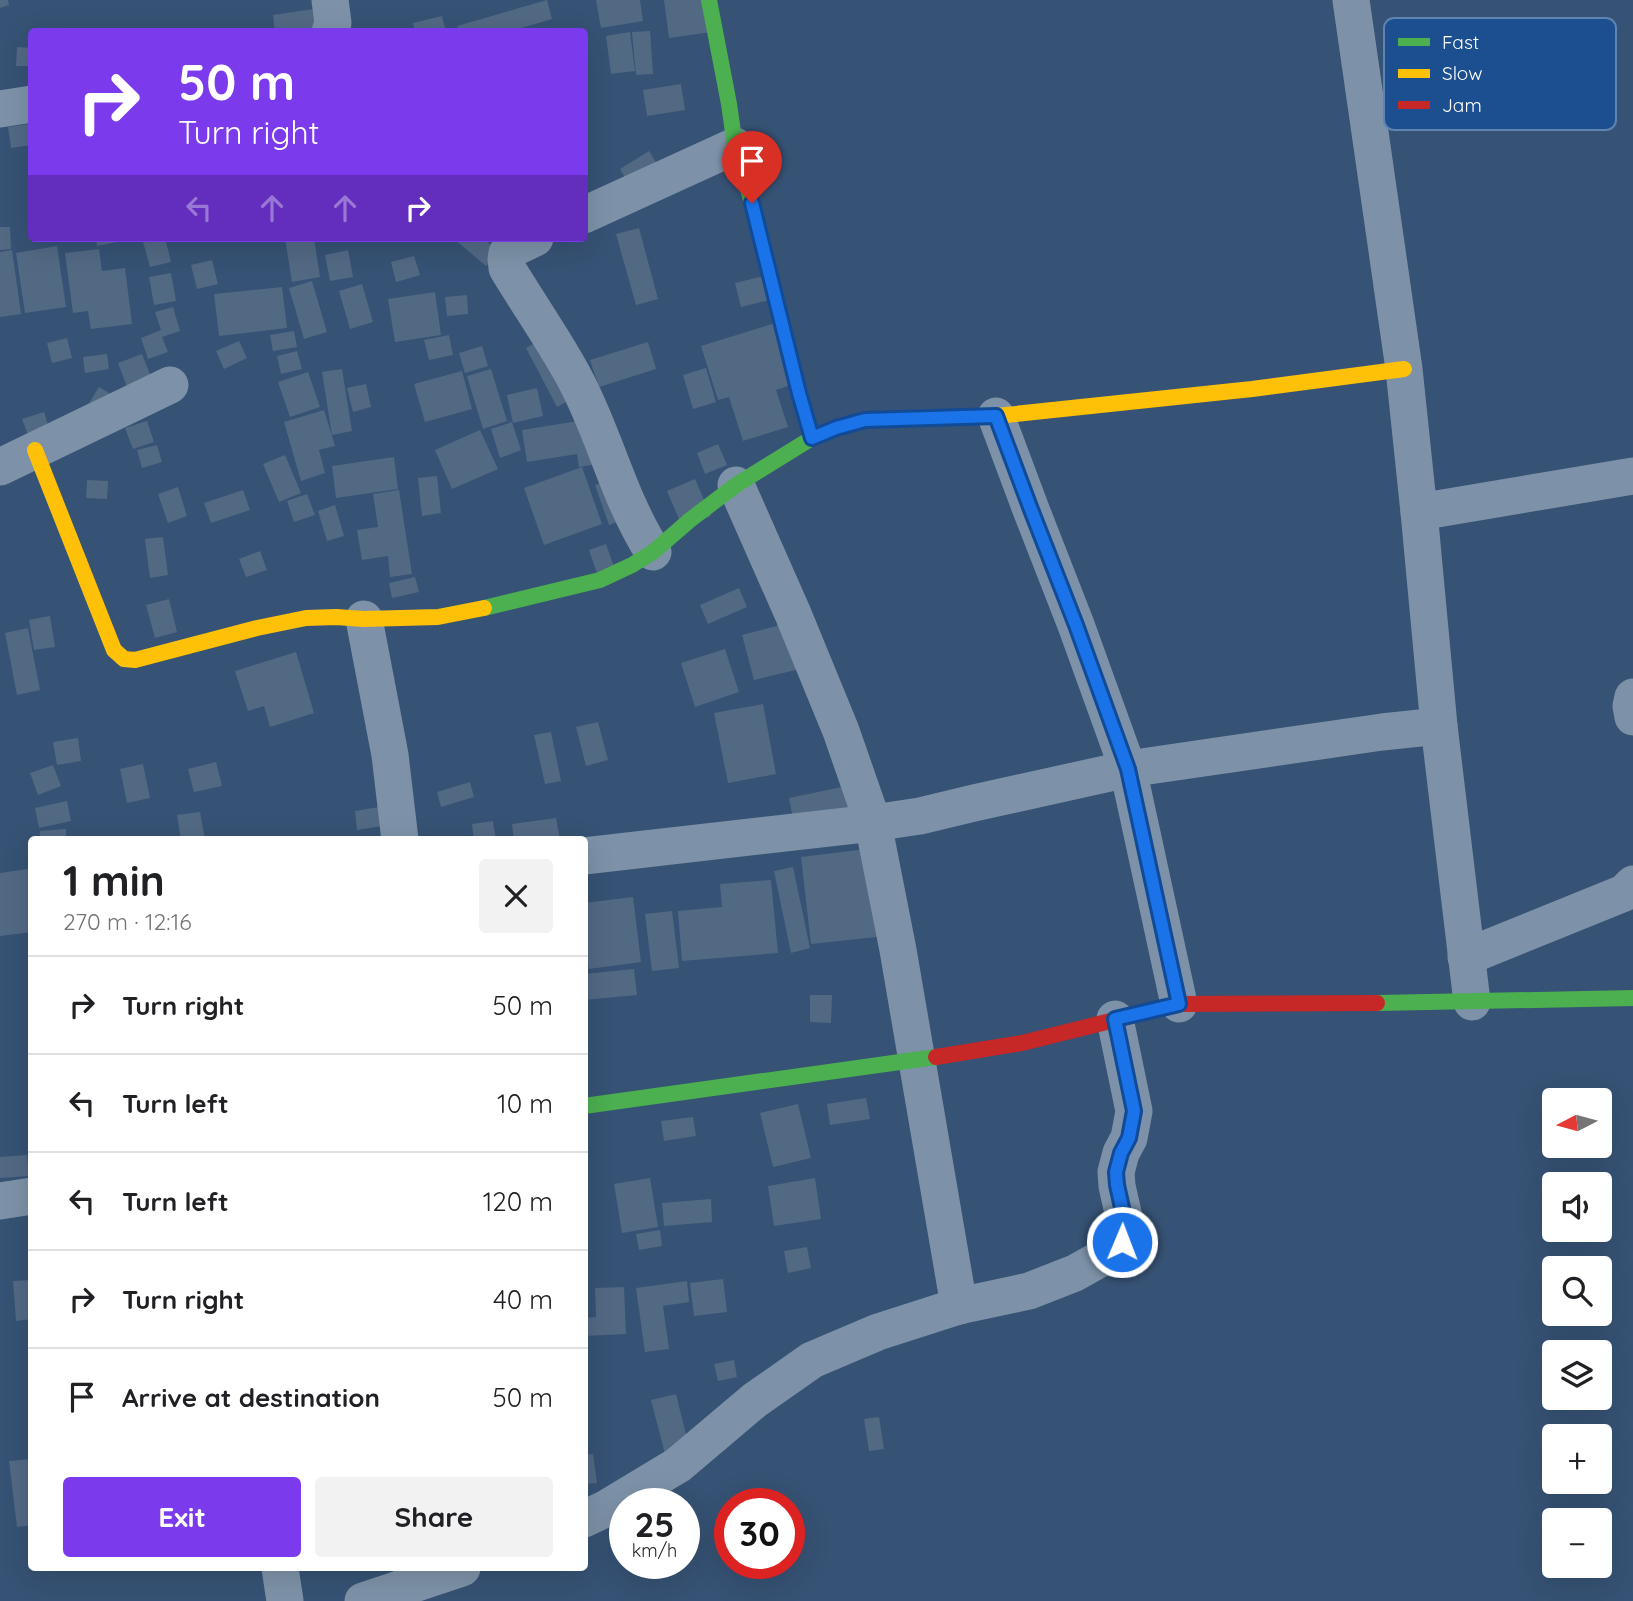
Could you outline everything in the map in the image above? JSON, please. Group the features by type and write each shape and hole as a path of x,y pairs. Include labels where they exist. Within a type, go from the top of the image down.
{"street":[{"path":"330,0 331,28"},
{"path":"709,0 735,146 812,438"},
{"path":"1351,0 1404,369 1439,726 1472,1002"},
{"path":"0,109 28,105"},
{"path":"588,213 735,146"},
{"path":"527,242 507,253 507,268 575,379 638,528 653,552"},
{"path":"35,450 114,650 124,659 135,660 306,618 438,617 497,606 600,580 653,552 736,485 812,438 865,420 996,416 1404,369"},
{"path":"0,467 170,385"},
{"path":"996,416 1128,769 1179,1004"},
{"path":"1419,512 1633,476"},
{"path":"736,485 841,731 873,823 898,950 959,1306"},
{"path":"364,619 390,755 400,836"},
{"path":"1633,697 1633,717"},
{"path":"588,856 920,816 1128,769 1439,726"},
{"path":"1466,957 1624,892 1633,884"},
{"path":"588,1104 917,1060 1022,1043 1179,1004 1633,998"},
{"path":"588,1517 678,1465 755,1400 812,1360 878,1332 959,1306 1030,1291 1075,1273 1107,1255 1122,1242 1126,1226 1116,1172 1121,1153 1129,1138 1134,1111 1115,1019"},
{"path":"0,1201 28,1197"},
{"path":"280,1571 285,1601"},
{"path":"363,1601 453,1571"}],"building":[{"path":"0,0 8,0 9,5 0,8"},
{"path":"547,0 552,19 521,28 457,26"},
{"path":"596,0 640,0 643,21 601,28"},
{"path":"664,0 715,0 719,31 669,38"},
{"path":"347,4 350,28 275,28 273,15"},
{"path":"442,16 445,28 414,28 413,23"},
{"path":"650,31 653,74 636,75 632,32"},
{"path":"630,32 635,71 611,74 606,36"},
{"path":"17,47 28,48 28,66 16,66"},
{"path":"681,84 685,110 647,116 643,90"},
{"path":"28,124 28,146 11,148 8,127"},
{"path":"649,151 662,172 632,190 620,169"},
{"path":"0,227 10,227 11,249 0,250"},
{"path":"639,228 658,299 636,305 616,234"},
{"path":"96,242 117,242 97,246"},
{"path":"143,242 166,242 171,262 150,267"},
{"path":"286,242 315,242 320,277 292,282"},
{"path":"458,242 488,242 499,252 486,266"},
{"path":"57,246 66,307 25,313 16,253"},
{"path":"99,249 102,271 125,268 132,324 91,329 88,311 73,313 65,253"},
{"path":"12,250 21,314 0,317 0,252"},
{"path":"348,250 353,277 330,281 325,255"},
{"path":"414,256 420,275 396,282 391,262"},
{"path":"212,260 218,284 197,289 191,265"},
{"path":"171,273 176,301 154,305 149,277"},
{"path":"768,275 773,299 741,307 735,283"},
{"path":"312,281 327,332 304,339 289,288"},
{"path":"362,284 373,322 350,329 339,291"},
{"path":"282,287 287,328 219,336 214,294"},
{"path":"435,292 441,335 395,342 388,299"},
{"path":"467,295 468,314 447,316 445,297"},
{"path":"173,307 180,331 162,337 168,352 148,359 141,338 161,330 155,312"},
{"path":"775,323 793,384 776,390 788,427 743,441 729,397 718,400 701,346"},
{"path":"294,331 297,347 273,351 270,335"},
{"path":"554,333 585,392 557,407 526,348"},
{"path":"449,335 453,355 429,360 424,340"},
{"path":"67,338 72,358 52,363 47,343"},
{"path":"239,341 247,358 224,369 216,351"},
{"path":"648,342 656,369 599,387 590,360"},
{"path":"482,346 488,366 465,373 459,353"},
{"path":"297,351 302,369 281,374 277,356"},
{"path":"107,354 109,369 85,373 83,357"},
{"path":"142,354 158,395 134,405 118,363"},
{"path":"706,368 716,402 693,409 683,375"},
{"path":"342,369 352,431 332,435 322,372"},
{"path":"491,369 507,421 483,429 467,376"},
{"path":"462,371 472,409 425,422 414,384"},
{"path":"308,372 320,407 290,417 278,382"},
{"path":"366,384 371,407 353,412 347,388"},
{"path":"99,387 129,405 88,405"},
{"path":"537,388 543,416 513,423 507,395"},
{"path":"324,410 335,446 319,450 325,473 301,481 284,422"},
{"path":"44,412 55,447 35,454 22,419"},
{"path":"597,418 604,463 579,467 577,454 527,462 522,430"},
{"path":"147,421 154,442 133,449 125,428"},
{"path":"512,422 521,450 500,458 491,429"},
{"path":"480,430 498,469 452,489 435,450"},
{"path":"718,444 727,465 705,474 697,453"},
{"path":"157,445 162,462 142,468 137,450"},
{"path":"285,455 301,493 279,502 263,464"},
{"path":"394,457 398,489 336,498 332,466"},
{"path":"582,467 602,524 544,545 524,488"},
{"path":"437,476 441,513 422,516 418,478"},
{"path":"616,478 630,517 609,525 595,485"},
{"path":"695,479 711,516 683,528 667,491"},
{"path":"87,480 108,481 107,499 86,498"},
{"path":"178,487 187,516 168,523 158,494"},
{"path":"243,490 250,510 211,523 204,503"},
{"path":"399,490 412,574 390,577 388,556 362,560 357,530 378,527 373,494"},
{"path":"307,494 315,515 294,522 287,501"},
{"path":"335,505 344,536 327,541 318,511"},
{"path":"163,537 168,575 150,578 145,539"},
{"path":"606,544 615,570 598,576 589,550"},
{"path":"260,551 267,570 246,577 239,559"},
{"path":"415,577 419,592 392,598 389,583"},
{"path":"739,588 747,607 708,624 700,605"},
{"path":"169,599 177,632 155,638 146,605"},
{"path":"50,616 55,647 34,650 29,620"},
{"path":"796,621 808,667 754,680 742,635"},
{"path":"28,628 40,690 17,695 5,633"},
{"path":"725,649 739,692 695,707 681,663"},
{"path":"296,652 314,713 270,727 264,706 248,711 235,671"},
{"path":"763,704 776,774 728,783 714,713"},
{"path":"598,722 608,760 586,766 576,727"},
{"path":"551,732 561,781 545,784 534,735"},
{"path":"78,738 81,761 57,765 53,742"},
{"path":"216,762 222,786 194,792 188,769"},
{"path":"143,764 150,798 127,803 120,769"},
{"path":"53,765 61,786 38,795 30,773"},
{"path":"470,782 474,797 441,807 437,792"},
{"path":"866,782 871,807 794,823 789,798"},
{"path":"67,801 71,821 39,828 35,808"},
{"path":"385,806 388,825 357,830 355,811"},
{"path":"200,812 204,836 180,836 177,815"},
{"path":"556,818 559,836 514,836 512,824"},
{"path":"493,821 495,836 474,836 472,824"},
{"path":"66,829 66,836 40,836 40,831"},
{"path":"883,847 886,936 811,944 801,857"},
{"path":"793,867 810,948 791,953 774,871"},
{"path":"28,869 28,932 0,936 0,873"},
{"path":"771,880 778,953 682,961 678,911 722,907 720,884"},
{"path":"633,897 641,962 589,969 588,903"},
{"path":"672,911 679,968 652,971 645,914"},
{"path":"634,969 637,995 588,1000 588,974"},
{"path":"810,995 832,995 831,1023 810,1022"},
{"path":"866,1098 870,1119 830,1125 827,1104"},
{"path":"798,1104 811,1158 773,1167 760,1113"},
{"path":"693,1117 696,1136 664,1141 661,1121"},
{"path":"27,1155 28,1176 0,1178 0,1157"},
{"path":"650,1178 658,1227 622,1233 614,1184"},
{"path":"815,1178 821,1219 774,1226 768,1186"},
{"path":"711,1199 712,1222 664,1226 662,1203"},
{"path":"660,1230 662,1246 639,1250 636,1234"},
{"path":"807,1247 811,1268 788,1273 784,1251"},
{"path":"723,1279 727,1312 694,1316 690,1283"},
{"path":"28,1280 28,1320 16,1321 13,1281"},
{"path":"687,1281 689,1302 663,1306 669,1349 645,1352 636,1288"},
{"path":"624,1287 626,1334 588,1336 588,1318 596,1317 595,1288"},
{"path":"734,1360 737,1377 718,1381 714,1364"},
{"path":"676,1394 695,1471 671,1477 651,1400"},
{"path":"879,1417 884,1449 869,1451 864,1419"},
{"path":"593,1454 597,1483 588,1484 588,1455"},
{"path":"28,1459 28,1526 17,1527 9,1461"}],"traffic: fast":[{"path":"709,0 735,146 812,438 865,420 903,419"},
{"path":"484,608 600,580 632,565 653,552 736,485 812,438"},
{"path":"1377,1003 1633,998"},
{"path":"588,1105 936,1057"}],"traffic: slow":[{"path":"903,419 996,416 1252,389 1404,369"},
{"path":"35,450 114,650 124,659 135,660 306,618 438,617 484,608"}],"traffic: jam":[{"path":"936,1057 1022,1043 1179,1004 1377,1003"}],"route":[{"path":"752,203 812,438 865,420 996,416 1128,769 1179,1004 1115,1019 1134,1111 1129,1138 1121,1153 1116,1172 1126,1226 1122,1242"}]}
